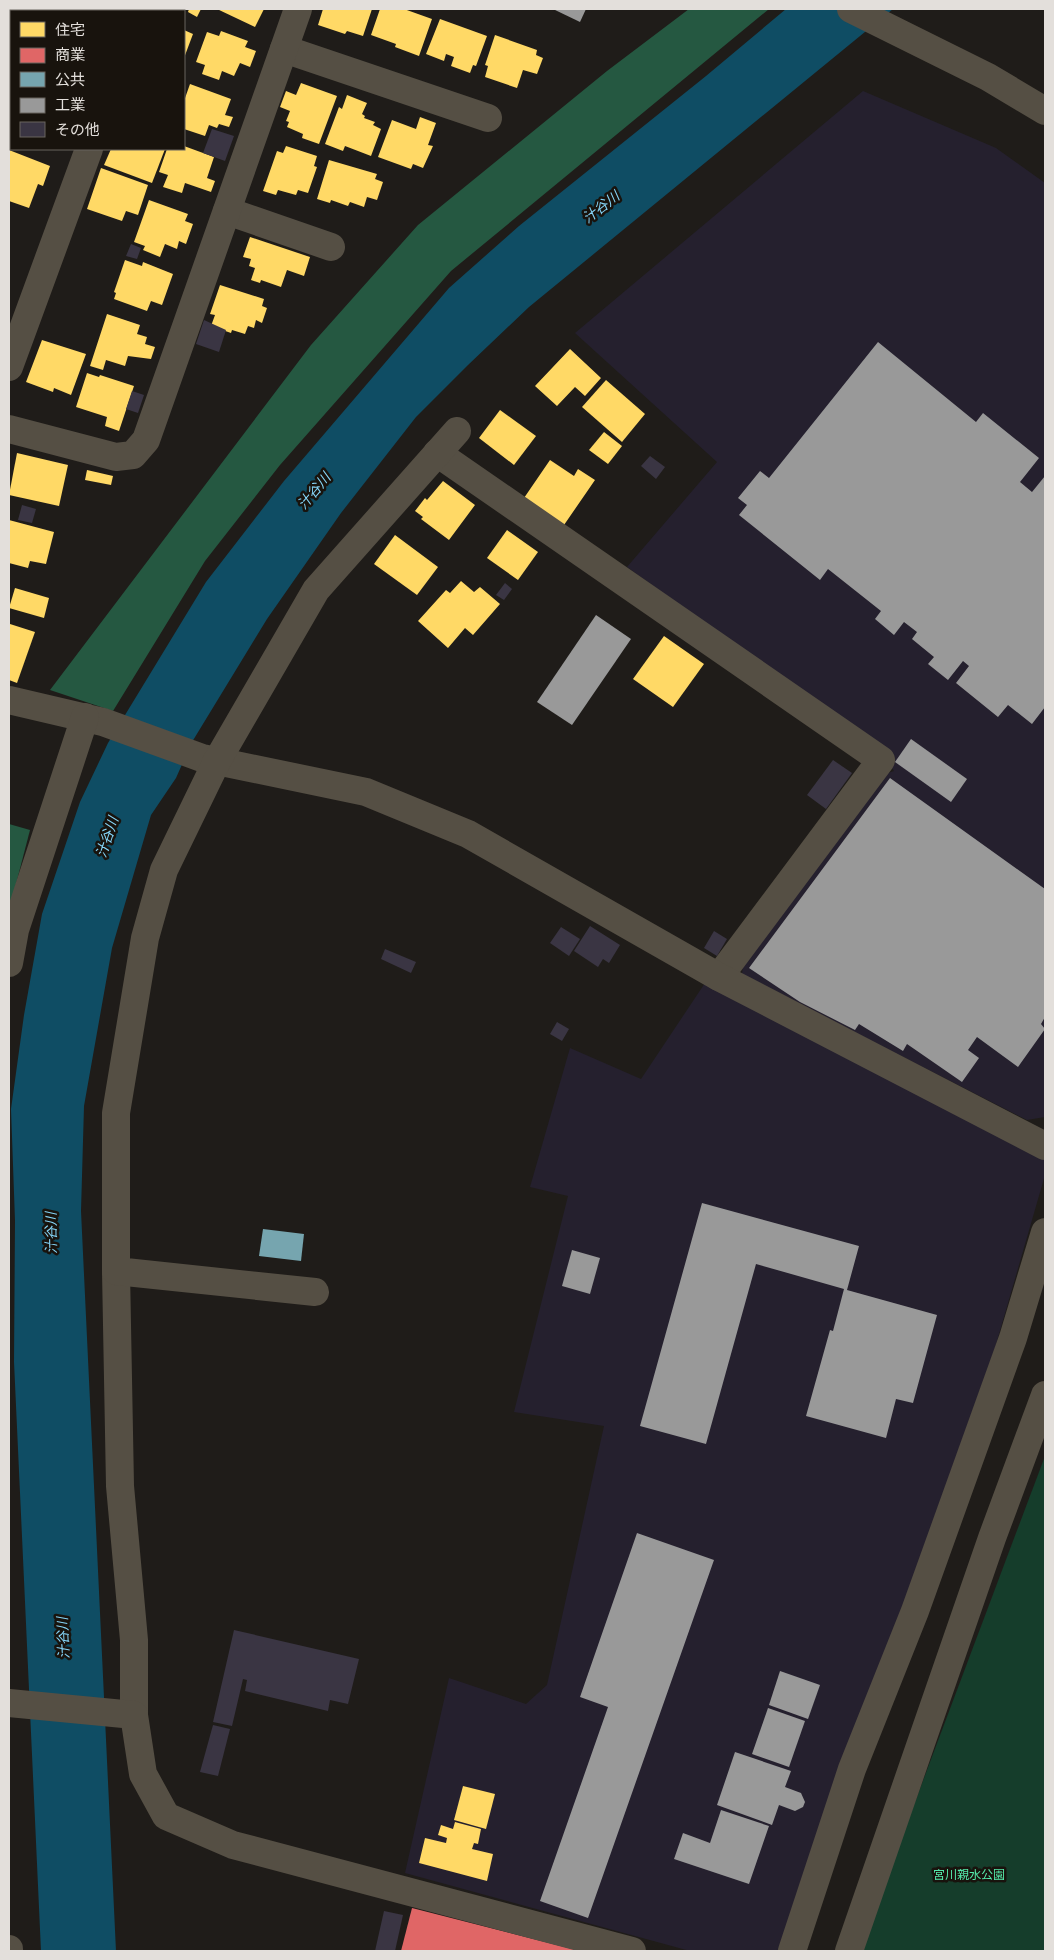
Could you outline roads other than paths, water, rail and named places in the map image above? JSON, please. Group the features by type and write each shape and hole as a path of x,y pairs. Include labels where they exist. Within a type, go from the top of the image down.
{"street":[{"path":"9,430 116,458 133,455 146,440 298,9"},
{"path":"851,9 988,77 1045,111"},
{"path":"284,50 488,118"},
{"path":"9,367 89,150"},
{"path":"228,211 331,247"},
{"path":"458,431 316,590 210,760 164,870 145,938 116,1113 116,1271 120,1486 134,1640 124,1714 143,1774 166,1816 233,1845 632,1951"},
{"path":"437,453 881,760 719,977"},
{"path":"9,700 94,719 210,760 366,792 468,834 719,977 1045,1146"},
{"path":"9,963 15,930 94,719"},
{"path":"792,1951 852,1769 915,1611 1009,1348 1045,1232"},
{"path":"116,1271 315,1292"},
{"path":"849,1951 992,1538 1045,1395"},
{"path":"10,1703 124,1714"}],"water":[{"name":"汁谷川","path":"786,9 893,9 529,307 416,417 341,513 267,619 192,742 176,778 151,815 112,948 84,1106 81,1211 116,1951 41,1951 14,1362 15,1221 11,1109 24,1015 42,914 80,802 108,743 206,582 284,481 449,288 519,226 706,76"}],"park label":[{"name":"宮川親水公園","path":"969,1874"}]}
